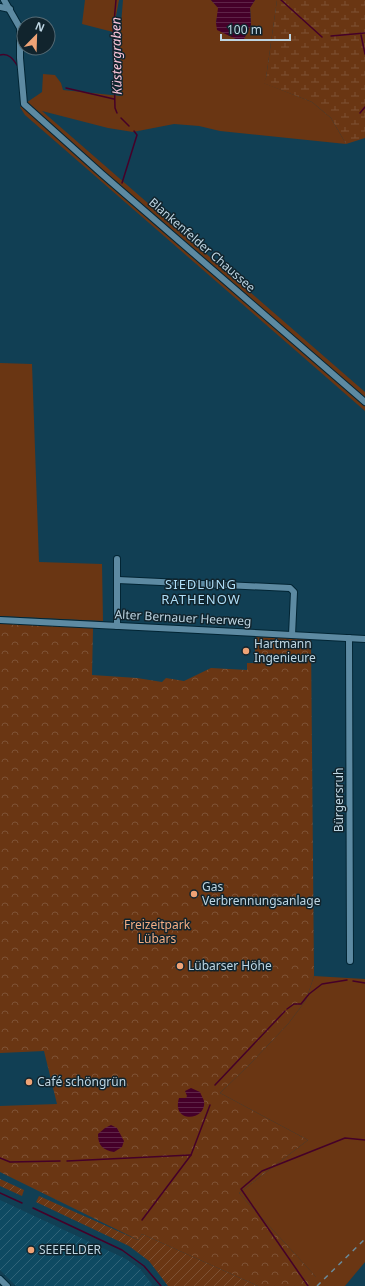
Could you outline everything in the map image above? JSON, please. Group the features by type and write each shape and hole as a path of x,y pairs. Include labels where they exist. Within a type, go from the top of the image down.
{"street":[{"path":"4,0 10,9"},
{"path":"0,7 10,9"},
{"name":"Blankenfelder Chaussee","path":"10,9 20,28 20,58 24,104 102,174 365,402"},
{"path":"117,559 117,626"},
{"path":"118,580 290,588 294,592 292,635"},
{"name":"Alter Bernauer Heerweg","path":"0,620 365,639"},
{"name":"Bürgersruh","path":"349,638 350,961"},
{"path":"0,1279 7,1286"}],"shaded area":[{"path":"211,0 255,0 250,8 251,25 244,39 240,41 217,30 216,23 218,8"},
{"path":"191,1088 200,1092 204,1101 203,1108 200,1113 190,1117 184,1116 180,1112 178,1106 179,1098 186,1098 187,1096 185,1091"},
{"path":"111,1125 117,1128 124,1141 122,1147 114,1152 104,1149 98,1138 98,1134"},
{"path":"0,1200 126,1259 140,1269 152,1284 151,1286 16,1286 0,1270"}],"green space":[{"path":"85,0 119,0 113,32 82,24"},
{"path":"123,0 211,0 219,8 216,23 251,25 250,7 255,0 277,0 266,78 264,83 312,102 331,118 346,144 220,131 199,126 174,124 133,132 108,128 42,111 365,392 365,411 25,115 20,107 42,92 43,74 55,75 61,83 63,90 121,96 120,36"},
{"path":"277,0 365,0 365,138 346,144 331,118 312,102 263,83 266,78"},
{"path":"0,363 32,364 39,562 102,564 103,621 0,616"},
{"name":"Freizeitpark Lübars","path":"0,623 93,628 92,675 137,678 162,682 166,678 184,681 211,668 247,670 247,663 254,663 256,637 311,639 314,976 306,1000 288,1024 220,1093 308,1140 239,1193 317,1278 308,1286 258,1286 142,1234 138,1240 0,1172 0,1106 57,1104 44,1051 0,1053"},
{"path":"314,976 365,979 365,1262 345,1286 308,1286 316,1277 239,1193 308,1140 220,1093 288,1024 306,1000"},
{"path":"0,1179 24,1190 22,1196 0,1186"},
{"path":"39,1196 138,1240 142,1234 258,1286 168,1286 149,1261 129,1246 36,1202"}],"waterway":[{"name":"Küstergraben","path":"116,0 113,33 115,108 117,113"},
{"path":"281,0 322,37"},
{"path":"331,36 365,33"},
{"path":"361,35 365,54"},
{"path":"0,55 8,56 17,65"},
{"path":"66,88 114,99"},
{"path":"360,113 365,107"},
{"name":"Küstergraben","path":"121,118 129,126"},
{"name":"Küstergraben","path":"122,183 137,135 134,131"},
{"path":"287,1009 294,1004 301,1004 309,994 322,984 347,980"},
{"path":"353,981 365,983"},
{"path":"215,1085 285,1011"},
{"path":"142,1220 191,1155 210,1105"},
{"path":"308,1286 241,1189 262,1171 345,1138 365,1140"},
{"path":"67,1161 191,1155"},
{"path":"0,1158 10,1162 60,1161"},
{"path":"0,1193 22,1203"},
{"path":"33,1208 122,1250 144,1266 161,1286"}],"railway":[{"path":"317,1286 365,1239"}],"place":[{"name":"Hartmann Ingenieure","path":"246,651"},
{"name":"Gas Verbrennungsanlage","path":"194,894"},
{"name":"Lübarser Höhe","path":"180,966"},
{"name":"Café schöngrün","path":"29,1082"},
{"name":"SEEFELDER","path":"31,1250"}],"district":[{"name":"SIEDLUNG RATHENOW","path":"201,592"}]}
